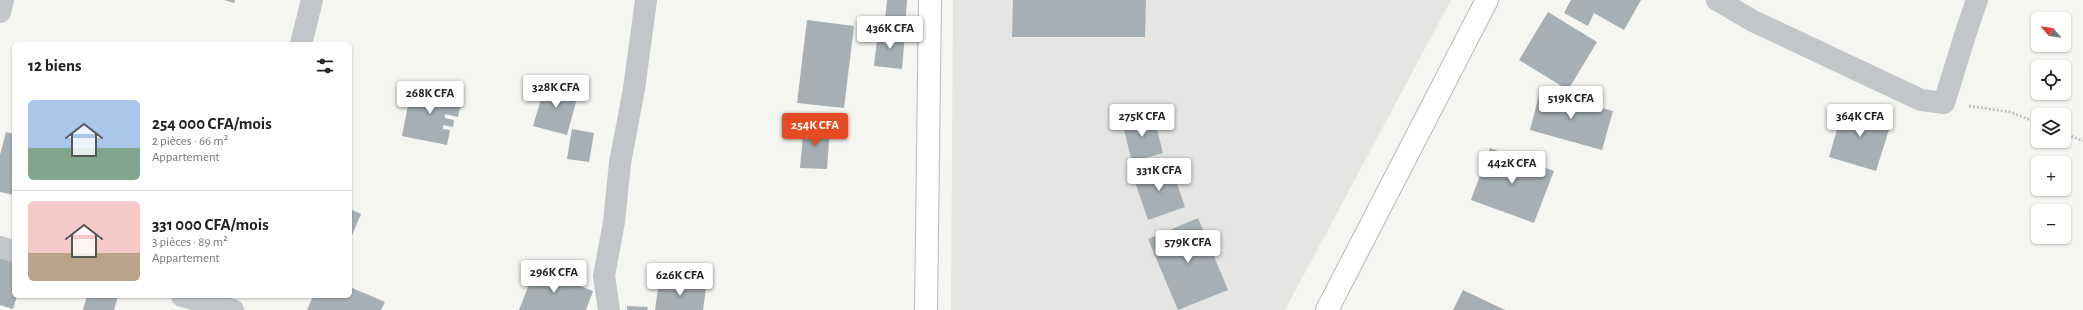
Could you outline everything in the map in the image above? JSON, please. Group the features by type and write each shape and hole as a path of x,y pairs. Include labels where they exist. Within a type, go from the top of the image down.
{"main road":[{"path":"926,310 930,0"},
{"path":"1327,310 1488,0"}],"street":[{"path":"0,12 3,0"},
{"path":"302,42 312,0"},
{"path":"609,310 604,276 614,222 620,163 634,89 646,0"},
{"path":"1717,0 1754,21 1921,100 1944,103 1977,0"},
{"path":"0,247 12,250"},
{"path":"192,298 233,306"}],"path":[{"path":"1944,103 2010,112 2031,120"},
{"path":"2071,136 2083,141"}],"shaded area":[{"path":"953,0 1451,0 1285,310 951,310"}],"building":[{"path":"224,0 235,0 234,3"},
{"path":"887,0 907,0 905,30 884,29"},
{"path":"1013,0 1146,0 1145,37 1012,37"},
{"path":"1571,0 1641,0 1624,30 1594,13 1588,26 1564,13"},
{"path":"1548,12 1597,42 1568,90 1519,60"},
{"path":"807,20 854,26 844,108 797,103"},
{"path":"878,31 905,34 902,69 874,66"},
{"path":"546,82 579,91 567,135 533,126"},
{"path":"412,85 448,92 447,96 462,98 458,117 445,114 445,118 454,120 453,127 443,125 443,129 450,130 447,145 402,136"},
{"path":"1540,91 1613,111 1602,150 1530,130"},
{"path":"1844,106 1892,120 1876,171 1829,157"},
{"path":"1153,114 1163,153 1132,162 1122,122"},
{"path":"804,125 830,127 827,169 800,168"},
{"path":"572,129 594,133 589,162 567,159"},
{"path":"6,132 12,134 12,195 0,192 0,155"},
{"path":"1490,148 1554,171 1534,223 1471,200"},
{"path":"1170,163 1185,207 1148,220 1133,176"},
{"path":"352,210 361,214 352,235"},
{"path":"1198,218 1228,290 1178,310 1148,239"},
{"path":"0,257 12,261 12,298 16,298 13,309 0,305"},
{"path":"535,269 593,291 586,310 519,310"},
{"path":"659,281 706,288 703,310 655,310"},
{"path":"352,288 385,302 381,310 307,310 312,298 352,298"},
{"path":"1463,290 1505,310 1453,310"},
{"path":"86,298 117,298 114,310 83,310"},
{"path":"627,306 648,307 647,310 627,310"}]}
